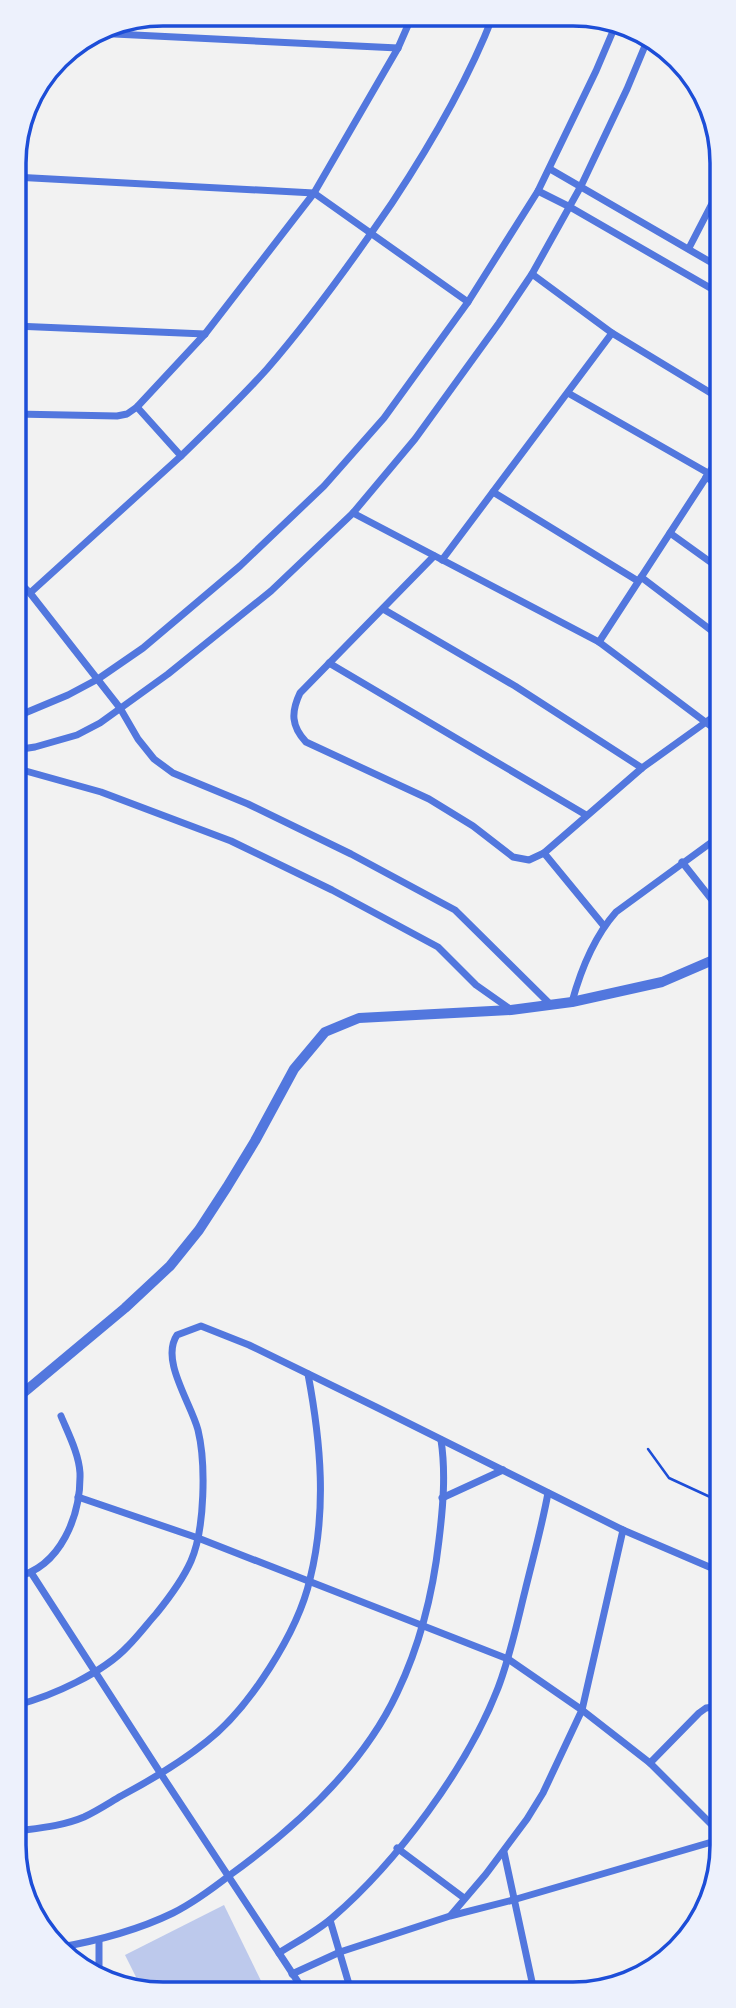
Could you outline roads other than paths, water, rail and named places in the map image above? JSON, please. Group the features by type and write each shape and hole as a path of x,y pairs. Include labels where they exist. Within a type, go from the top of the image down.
{"street":[{"path":"27,414 117,416 127,414 137,407 205,334 314,193 398,48 408,26"},
{"path":"30,593 181,456 267,369 315,310 372,233 433,141 479,52 489,26"},
{"path":"27,712 98,679 143,648 240,566 324,486 384,418 468,302 538,191 597,71 612,33"},
{"path":"119,34 398,48"},
{"path":"27,748 78,736 168,674 271,591 354,513 415,439 532,274 581,186 645,46"},
{"path":"550,169 710,261"},
{"path":"27,178 314,193 468,302"},
{"path":"538,191 710,288"},
{"path":"689,248 710,207"},
{"path":"532,274 612,333 710,392"},
{"path":"27,327 205,334"},
{"path":"612,333 493,492 438,558 300,693 295,704 295,728 306,742 429,799 472,826 513,857 529,860 544,853 642,768 710,718"},
{"path":"568,393 710,477"},
{"path":"137,407 181,456"},
{"path":"599,642 710,471"},
{"path":"493,492 640,579 710,627"},
{"path":"354,513 599,642 710,725"},
{"path":"670,533 710,562"},
{"path":"27,590 120,708 138,739 173,774 248,804 351,854 455,910 550,1004"},
{"path":"383,609 515,687 642,768"},
{"path":"329,663 586,815"},
{"path":"27,771 101,792 231,841 332,890 438,947 476,985 511,1010"},
{"path":"572,1002 578,980 604,926 626,904 710,843"},
{"path":"544,853 604,926"},
{"path":"682,862 710,897"},
{"path":"26,1390 125,1308 170,1266 227,1187 255,1142 293,1069 325,1032 359,1018 511,1010 572,1002 662,982 710,962"},
{"path":"26,1702 65,1687 95,1671 127,1648 167,1600 191,1561 198,1538 203,1488 198,1430 172,1358 173,1342 177,1335 201,1326 211,1328 308,1374 623,1530 709,1567"},
{"path":"26,1830 83,1817 161,1774 208,1741 263,1678 297,1618 310,1582 317,1548 321,1509 317,1430 308,1374"},
{"path":"26,1574 32,1573 54,1553 73,1524 80,1471 61,1416"},
{"path":"70,1946 99,1941 174,1912 203,1896 266,1850 303,1816 359,1754 397,1694 431,1598 444,1474 441,1440"},
{"path":"442,1498 503,1470"},
{"path":"278,1953 330,1920 397,1848 455,1773 498,1688 508,1659 548,1493"},
{"path":"78,1497 198,1538 508,1659 582,1710 650,1763 709,1824"},
{"path":"450,1916 504,1852 543,1793 582,1710 623,1530"},
{"path":"32,1573 298,1982"},
{"path":"650,1763 699,1713 709,1708"},
{"path":"292,1974 340,1952 450,1916 513,1900 709,1841"},
{"path":"397,1848 464,1898"},
{"path":"504,1852 532,1982"},
{"path":"330,1920 348,1982"},
{"path":"99,1941 99,1965"}]}
